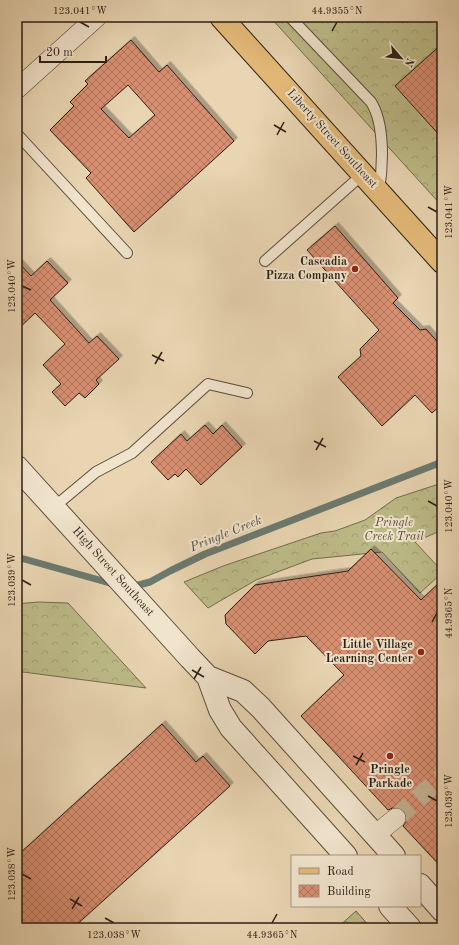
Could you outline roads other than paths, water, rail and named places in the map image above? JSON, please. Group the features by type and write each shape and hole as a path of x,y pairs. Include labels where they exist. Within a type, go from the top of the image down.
{"main road":[{"name":"Liberty Street Southeast","path":"221,17 442,262"}],"street":[{"path":"17,88 97,17"},
{"name":"High Street Southeast","path":"17,467 208,677 220,710 231,728 345,855"},
{"name":"High Street Southeast","path":"208,677 243,691 261,708 393,855"},
{"path":"376,836 396,818"},
{"path":"421,886 442,910"},
{"path":"391,907 410,928"}],"lane":[{"path":"290,17 376,109 379,122 383,164 379,191"},
{"path":"17,134 127,253"},
{"path":"265,261 363,174"},
{"path":"54,507 96,472 132,453 208,384 247,393"}],"waterway":[{"name":"Pringle Creek","path":"131,587 150,582 205,554 442,462"},
{"name":"Pringle Creek","path":"17,557 117,585"}],"tunnel":[{"path":"396,818 442,777"}],"place":[{"name":"Cascadia Pizza Company","path":"355,269"},
{"name":"Little Village Learning Center","path":"421,652"},
{"name":"Pringle Parkade","path":"390,756"}],"park label":[{"name":"Pringle Creek Trail","path":"394,530"}]}
